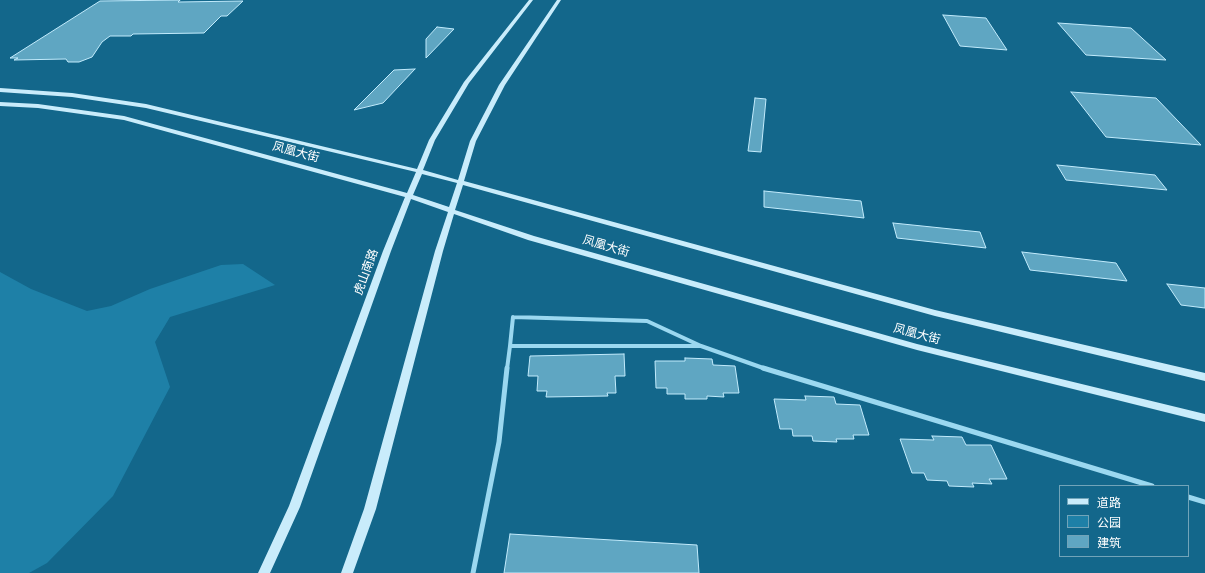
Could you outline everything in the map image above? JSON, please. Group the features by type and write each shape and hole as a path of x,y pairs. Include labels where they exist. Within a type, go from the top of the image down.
{"main road":[{"name":"虎山南路","path":"264,573 294,507 386,251 432,140 467,82 531,0"},
{"path":"347,573 370,509 437,258 473,141 502,85 559,0"},
{"name":"凤凰大街","path":"0,90 72,95 146,106 419,171 935,313 1205,377"},
{"name":"凤凰大街","path":"0,104 38,106 124,118 409,196 531,238 917,347 1205,418"}],"street":[{"path":"473,573 499,442 513,318 646,320 701,346 774,372 1149,485"},
{"path":"510,346 701,346"},
{"path":"1189,497 1205,502"}],"green space":[{"path":"243,264 275,285 170,317 155,342 170,387 113,496 47,563 29,573 0,573 0,272 31,289 87,311 111,306 150,289 221,265"}],"building":[{"path":"180,0 178,2 243,1 227,16 221,16 204,33 133,34 131,36 110,36 102,42 92,57 79,62 68,62 66,59 14,60 18,58 10,58 100,1"},
{"path":"943,15 986,18 1007,50 960,46"},
{"path":"1058,23 1131,28 1166,60 1086,55"},
{"path":"437,27 454,29 426,58 426,39"},
{"path":"415,69 383,103 354,110 394,70"},
{"path":"1071,92 1156,98 1201,145 1106,137"},
{"path":"755,98 766,99 761,152 748,151"},
{"path":"1057,165 1155,175 1167,190 1066,180"},
{"path":"764,191 861,201 864,218 764,207"},
{"path":"893,223 980,232 986,248 897,238"},
{"path":"1022,252 1116,263 1127,281 1030,270"},
{"path":"1167,284 1205,288 1205,308 1181,305"},
{"path":"624,354 625,376 615,376 616,393 607,393 608,396 546,397 547,391 537,391 538,376 528,376 530,356"},
{"path":"685,358 712,359 713,365 735,366 739,393 723,393 724,397 707,396 707,399 685,399 685,394 667,394 667,388 656,388 655,361 685,361"},
{"path":"805,396 834,397 836,404 860,405 869,435 853,435 854,439 836,439 837,442 813,441 812,436 793,436 792,429 780,429 774,399 806,400"},
{"path":"932,436 962,437 966,445 991,445 1007,479 989,479 992,484 972,483 974,487 949,486 947,481 927,480 924,473 912,473 900,439 934,440"},
{"path":"510,534 697,545 699,573 504,573"}]}
